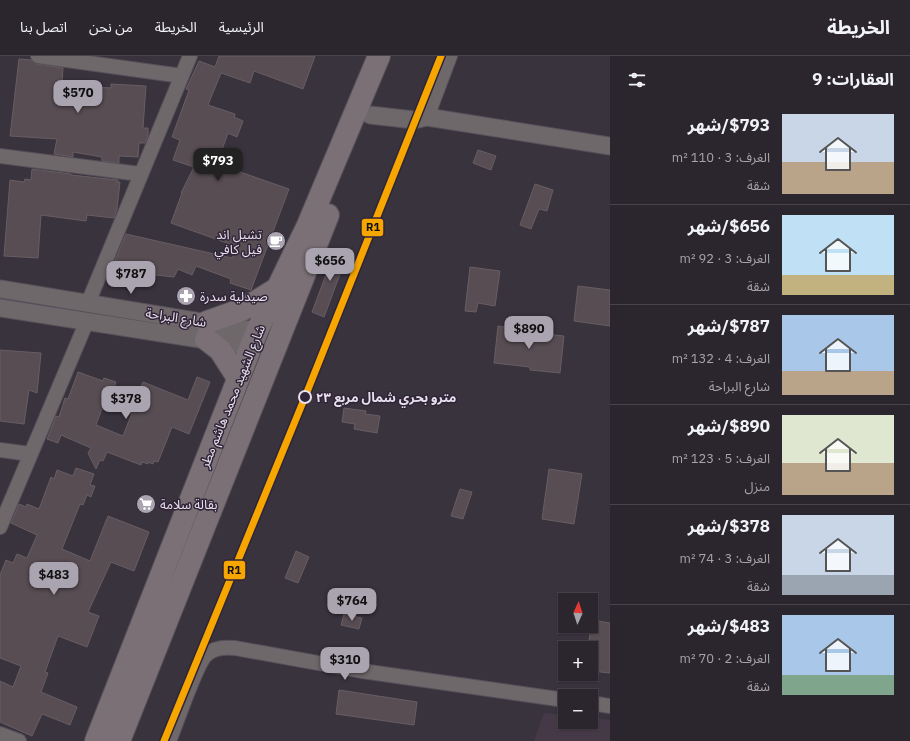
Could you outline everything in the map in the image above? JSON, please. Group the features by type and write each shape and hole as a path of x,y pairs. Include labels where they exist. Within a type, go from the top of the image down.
{"main road":[{"name":"شارع الشهيد محمد هاشم مطر","path":"96,741 254,339 308,225 379,56"},
{"name":"شارع الشهيد محمد هاشم مطر","path":"119,741 202,534 251,405 395,56"},
{"path":"238,378 207,330 278,288"}],"street":[{"path":"38,56 182,76"},
{"path":"88,303 190,56"},
{"path":"427,117 450,56"},
{"path":"370,114 414,120 427,117 610,146"},
{"path":"0,156 140,174"},
{"name":"شارع البراحة","path":"0,289 88,303 254,339"},
{"name":"شارع البراحة","path":"0,308 87,321 207,330"},
{"path":"0,527 87,321"},
{"path":"0,450 30,454"},
{"path":"169,741 201,660 213,650 220,648 235,648 362,671 558,699"},
{"path":"598,704 610,706"},
{"path":"0,734 19,741"}],"shaded area":[{"path":"544,713 558,714 558,729 598,729 598,719 610,720 610,741 534,741"}],"building":[{"path":"219,56 315,56 303,89 254,71 250,83 221,73 208,105 235,114 234,117 243,121 237,137 228,133 217,164 289,189 251,290 230,283 231,279 196,266 192,275 178,269 174,277 111,270 126,234 232,258 235,246 171,223 181,193 194,167 173,160 180,140 172,137 189,90 186,89 199,61 215,67"},
{"path":"19,59 31,60 37,64 63,68 62,84 111,88 111,84 146,86 143,128 148,128 148,136 145,143 139,143 138,157 119,156 119,163 102,161 102,157 73,152 73,157 54,154 57,139 10,136"},
{"path":"478,150 496,156 491,170 473,163"},
{"path":"32,169 118,180 117,182 120,182 117,209 114,218 87,215 86,221 41,215 38,258 4,256 10,180 24,182 25,179 31,180"},
{"path":"535,184 553,190 547,211 539,209 531,229 520,225"},
{"path":"336,248 348,253 324,317 312,312"},
{"path":"470,267 500,271 495,306 478,303 476,312 465,311"},
{"path":"578,286 610,290 610,326 574,321"},
{"path":"498,326 528,330 527,332 564,336 560,373 530,370 530,367 494,363"},
{"path":"0,350 41,353 37,393 29,390 24,424 0,421"},
{"path":"78,372 103,381 104,378 116,382 108,404 104,403 96,425 123,436 132,413 130,413 143,382 188,400 197,377 210,382 189,434 172,427 158,462 154,461 153,464 148,462 148,464 142,462 141,465 107,452 103,461 100,460 96,469 88,453 91,448 61,435 58,443 47,439 56,416 59,417 65,398 68,399"},
{"path":"344,408 366,411 365,414 380,416 377,433 354,429 355,424 342,422"},
{"path":"76,468 94,474 90,485 95,486 91,497 87,495 83,505 80,504 62,549 90,561 108,516 149,532 134,571 111,562 88,612 99,616 87,647 58,636 45,672 48,673 41,692 77,707 70,725 42,714 32,736 0,722 0,681 13,687 21,666 0,658 0,575 6,560 13,563 17,554 27,558 37,535 11,523 19,504 26,507 27,504 39,509 51,477 54,479 57,470 73,476"},
{"path":"549,469 582,474 574,524 542,519"},
{"path":"460,489 472,492 463,519 451,516"},
{"path":"296,551 309,557 298,583 285,578"},
{"path":"344,614 362,618 359,629 341,625"},
{"path":"598,621 610,623 610,673 598,672 598,641 589,641 590,633 598,633"},
{"path":"339,690 417,702 414,725 336,714"}],"transit line":[{"name":"R1","path":"164,741 305,397 441,56"}],"place":[{"name":"تشيل اند فيل كافي","path":"276,241"},
{"name":"صيدلية سدرة","path":"186,296"},
{"name":"مترو بحري شمال مربع ٢٣","path":"305,397"},
{"name":"بقالة سلامة","path":"146,504"}]}
